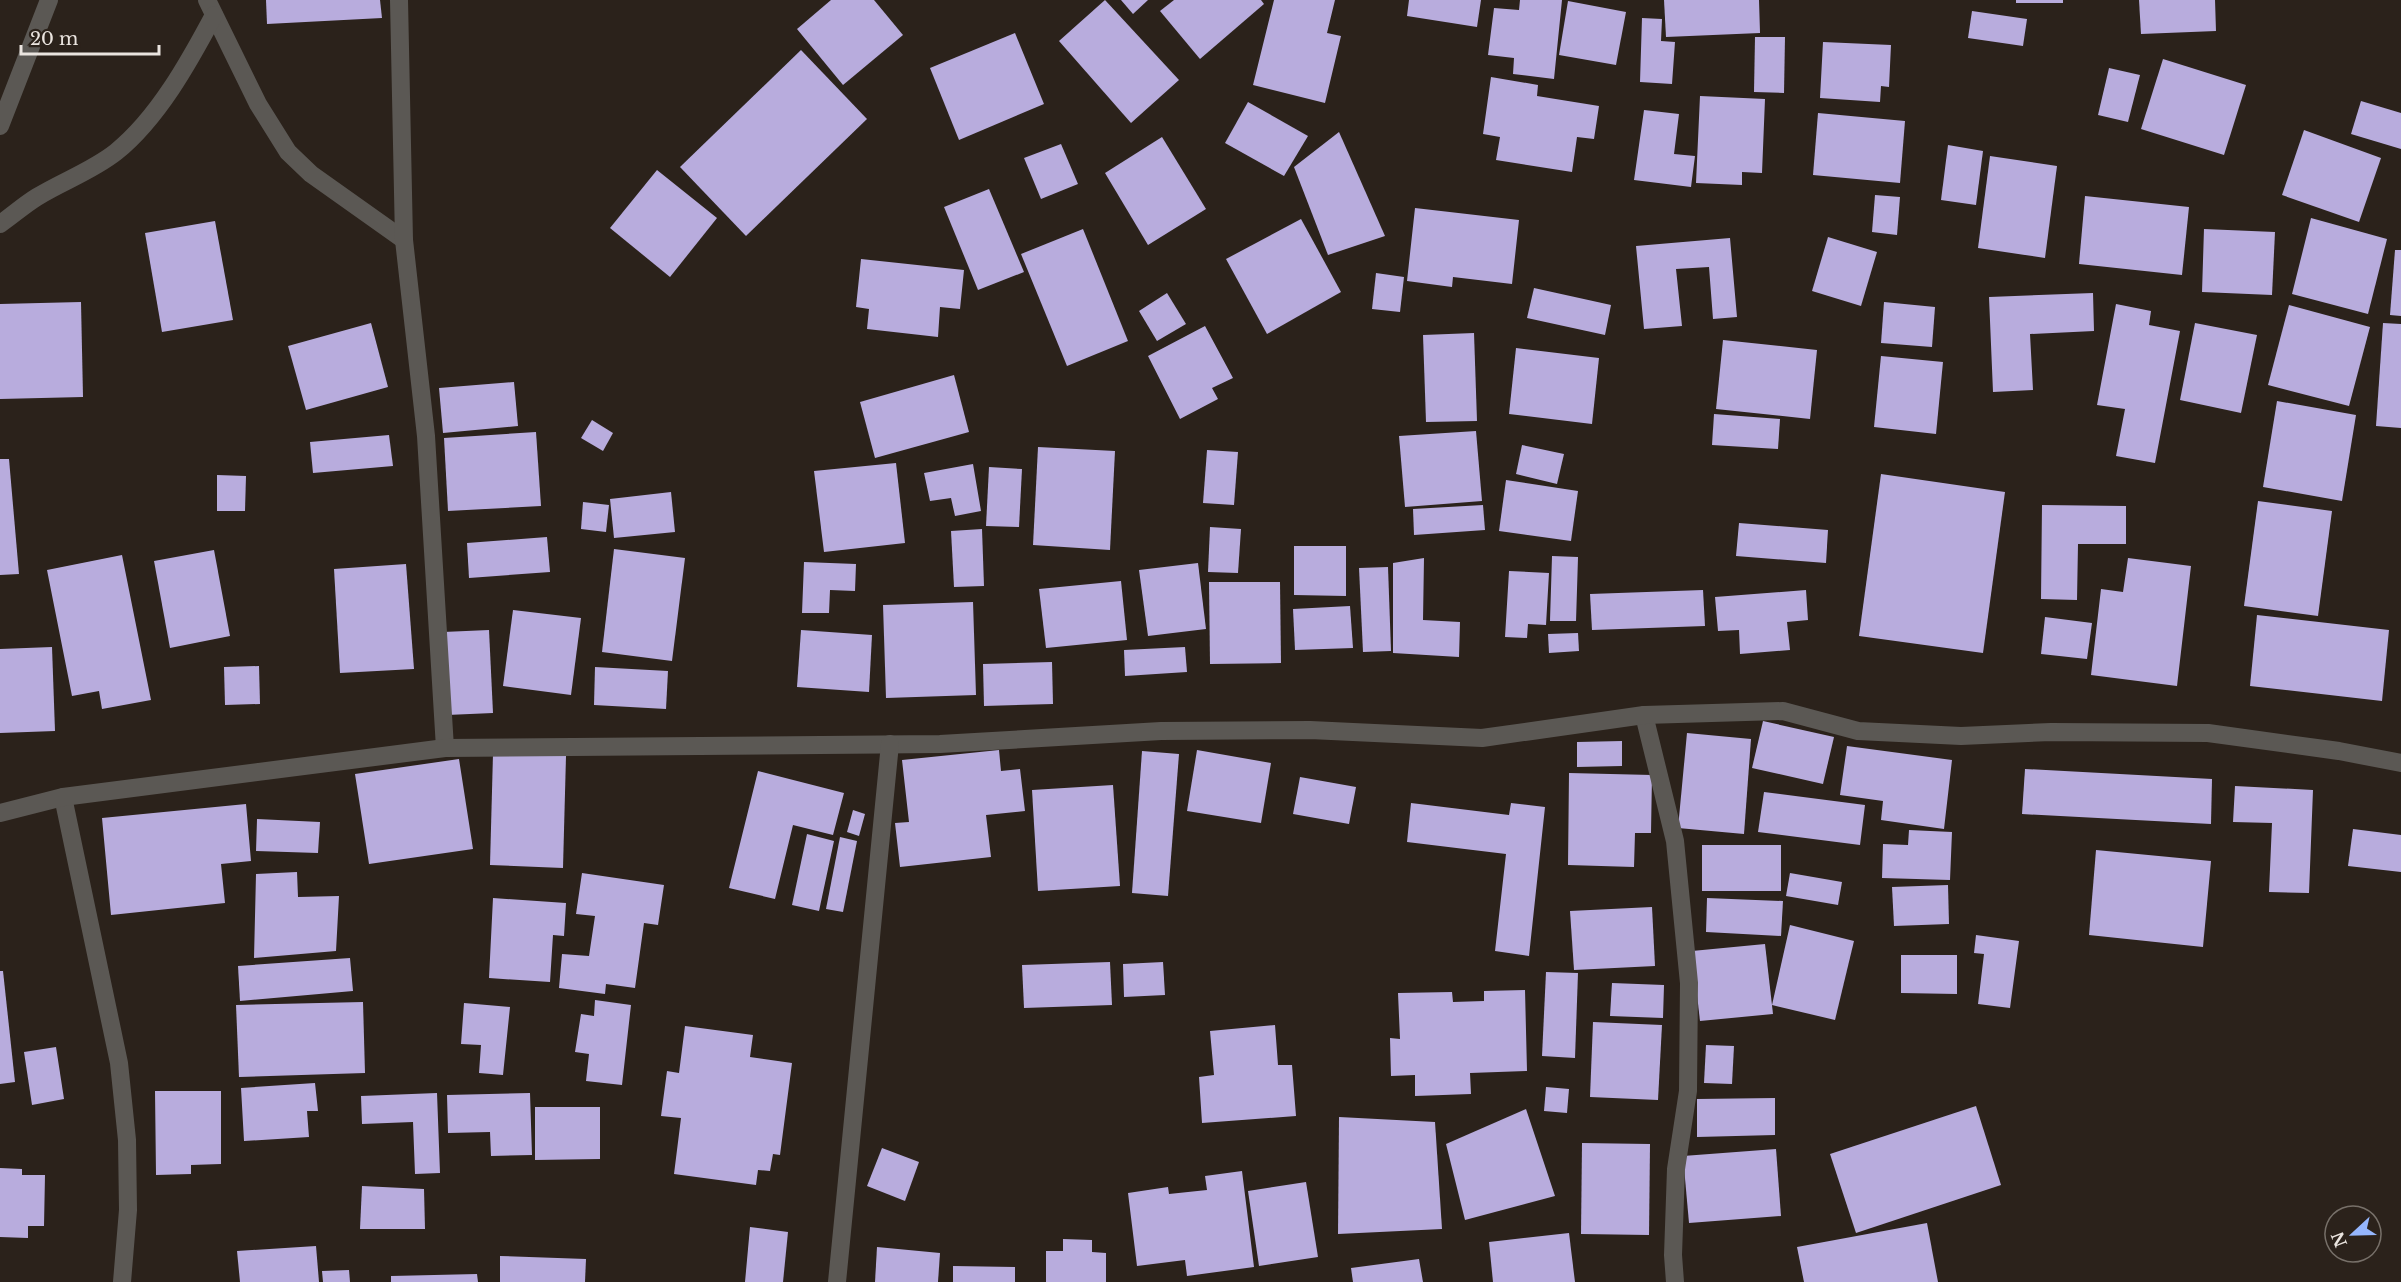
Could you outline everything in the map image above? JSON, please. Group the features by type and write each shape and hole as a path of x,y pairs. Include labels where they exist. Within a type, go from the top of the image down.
{"street":[{"path":"0,126 49,0"},
{"path":"399,0 404,240 426,436 445,748"},
{"path":"211,8 258,104 288,152 311,174 404,240"},
{"path":"0,224 37,197 96,166 118,151 174,85 211,8"},
{"path":"0,813 63,797 445,748 984,743 1161,731 1264,730 1482,738 1644,715 1783,711 1858,731 1961,736 2051,732 2208,734 2401,763"},
{"path":"1644,715 1675,840 1689,983 1688,1091 1676,1169 1673,1255 1675,1282"},
{"path":"837,1282 890,744"},
{"path":"63,797 119,1063 127,1140 128,1210 122,1282"}],"building":[{"path":"266,0 380,0 382,18 267,24"},
{"path":"831,0 874,0 903,35 843,85 797,29"},
{"path":"1105,0 1179,80 1131,123 1059,41"},
{"path":"1121,0 1148,0 1133,14"},
{"path":"1174,0 1261,0 1264,4 1200,59 1160,11"},
{"path":"1274,0 1335,0 1327,33 1341,36 1325,103 1253,85"},
{"path":"1409,0 1481,0 1477,27 1407,16"},
{"path":"1520,0 1562,0 1554,79 1513,74 1514,58 1488,55 1494,8 1519,10"},
{"path":"1664,0 1759,0 1760,33 1666,37"},
{"path":"2016,0 2063,0 2063,3 2016,3"},
{"path":"2139,0 2215,0 2216,31 2141,34"},
{"path":"1568,1 1626,12 1616,65 1559,55"},
{"path":"1972,11 2027,19 2023,46 1968,38"},
{"path":"1642,18 1662,19 1661,41 1675,42 1672,84 1640,82"},
{"path":"1015,33 1044,104 959,140 930,68"},
{"path":"1755,37 1785,37 1784,93 1754,92"},
{"path":"1823,42 1891,45 1889,87 1881,86 1880,102 1820,98"},
{"path":"801,50 867,119 746,236 680,167"},
{"path":"2163,59 2246,85 2224,155 2141,129"},
{"path":"2109,68 2140,75 2128,122 2098,115"},
{"path":"1491,77 1538,85 1537,96 1599,106 1594,139 1577,137 1572,172 1496,160 1500,137 1483,134"},
{"path":"1700,96 1765,99 1762,173 1742,172 1742,185 1696,183"},
{"path":"2361,101 2401,113 2401,149 2351,134"},
{"path":"1248,102 1308,136 1284,176 1225,143"},
{"path":"1644,110 1679,114 1674,154 1695,156 1691,187 1634,180"},
{"path":"1818,113 1905,121 1900,183 1813,175"},
{"path":"2304,130 2381,158 2359,222 2282,195"},
{"path":"1339,132 1385,236 1328,255 1294,167"},
{"path":"1162,137 1206,209 1148,245 1105,173"},
{"path":"1061,144 1078,184 1041,199 1024,158"},
{"path":"1948,145 1983,151 1976,205 1941,200"},
{"path":"1990,156 2057,166 2045,258 1978,248"},
{"path":"657,170 717,218 670,277 610,228"},
{"path":"989,189 1024,272 978,290 944,207"},
{"path":"1875,195 1900,197 1897,235 1872,232"},
{"path":"2085,196 2189,207 2182,275 2079,264"},
{"path":"1415,208 1519,220 1512,284 1453,277 1452,287 1407,281"},
{"path":"2311,218 2387,239 2368,314 2292,294"},
{"path":"1301,219 1341,292 1267,334 1226,259"},
{"path":"215,221 233,320 162,332 145,233"},
{"path":"1083,229 1128,341 1067,366 1021,254"},
{"path":"2204,229 2275,232 2272,295 2202,292"},
{"path":"1828,237 1877,252 1861,306 1812,291"},
{"path":"1730,238 1737,317 1713,319 1709,267 1676,269 1682,326 1644,329 1636,246"},
{"path":"2395,250 2401,250 2401,316 2390,315"},
{"path":"861,259 964,270 960,309 940,307 938,337 867,329 869,309 856,307"},
{"path":"1376,273 1404,277 1400,312 1372,309"},
{"path":"1534,288 1611,305 1605,335 1527,318"},
{"path":"1167,293 1186,324 1157,341 1139,311"},
{"path":"2093,293 2094,331 2030,334 2033,390 1993,392 1989,297"},
{"path":"81,302 83,397 0,399 0,304"},
{"path":"1884,302 1935,307 1932,347 1881,343"},
{"path":"2116,304 2151,311 2149,325 2180,331 2155,463 2116,456 2125,409 2097,405"},
{"path":"2289,305 2370,327 2349,406 2268,385"},
{"path":"371,323 388,387 306,410 288,346"},
{"path":"2195,323 2257,335 2241,413 2180,400"},
{"path":"2383,323 2401,324 2401,428 2376,426"},
{"path":"1205,326 1233,378 1212,388 1218,399 1180,419 1148,356"},
{"path":"1474,333 1477,421 1426,422 1423,335"},
{"path":"1723,340 1817,350 1810,419 1716,409"},
{"path":"1516,348 1599,358 1592,424 1509,414"},
{"path":"1881,356 1943,362 1936,434 1874,427"},
{"path":"954,375 969,432 875,458 860,402"},
{"path":"514,382 518,426 443,433 439,388"},
{"path":"2277,401 2356,415 2342,501 2263,487"},
{"path":"1714,414 1780,419 1778,449 1712,445"},
{"path":"592,420 613,433 603,451 581,438"},
{"path":"1476,431 1482,501 1405,507 1399,436"},
{"path":"536,432 541,506 448,511 444,438"},
{"path":"389,435 393,466 313,473 310,442"},
{"path":"1522,445 1564,454 1557,484 1516,474"},
{"path":"1038,447 1115,451 1110,550 1033,545"},
{"path":"1207,450 1238,452 1234,505 1203,503"},
{"path":"0,459 9,459 19,574 0,575"},
{"path":"896,463 905,543 824,552 814,471"},
{"path":"973,464 981,511 955,516 951,498 930,501 924,473"},
{"path":"989,467 1022,469 1019,527 986,526"},
{"path":"1881,474 2005,492 1983,653 1859,636"},
{"path":"217,475 246,476 245,511 217,511"},
{"path":"1506,480 1578,491 1571,541 1499,531"},
{"path":"671,492 675,532 614,538 610,499"},
{"path":"2258,501 2332,511 2318,616 2244,606"},
{"path":"583,502 609,505 606,532 581,529"},
{"path":"1483,505 1485,530 1414,535 1413,509"},
{"path":"2042,505 2126,506 2126,544 2078,544 2077,600 2041,599"},
{"path":"1739,523 1828,530 1826,563 1736,556"},
{"path":"1210,527 1241,529 1238,573 1208,572"},
{"path":"982,529 984,586 954,587 951,531"},
{"path":"547,537 550,572 469,578 467,543"},
{"path":"1294,546 1346,546 1346,596 1294,595"},
{"path":"614,549 685,558 672,661 602,652"},
{"path":"214,550 230,636 170,648 154,561"},
{"path":"122,555 151,700 102,709 99,691 72,696 47,570"},
{"path":"1552,556 1578,557 1576,621 1550,621"},
{"path":"1424,558 1423,620 1460,622 1459,657 1393,653 1393,563"},
{"path":"2128,558 2191,566 2177,686 2091,675 2101,589 2123,592"},
{"path":"804,562 856,564 855,591 830,590 829,613 802,613"},
{"path":"1198,563 1206,629 1148,636 1139,570"},
{"path":"406,564 414,669 340,673 334,569"},
{"path":"1388,567 1391,651 1363,652 1359,568"},
{"path":"1509,571 1549,573 1546,625 1528,624 1527,638 1505,637"},
{"path":"1121,581 1127,640 1046,648 1039,589"},
{"path":"1209,582 1280,582 1281,663 1210,664"},
{"path":"1703,590 1705,626 1592,630 1590,594"},
{"path":"1806,590 1808,620 1787,622 1790,650 1740,654 1739,630 1718,631 1715,597"},
{"path":"973,602 976,695 886,698 883,605"},
{"path":"1350,606 1353,648 1295,650 1293,609"},
{"path":"513,610 581,618 571,695 503,686"},
{"path":"2257,615 2389,630 2382,701 2250,686"},
{"path":"2045,617 2092,623 2087,659 2041,654"},
{"path":"489,630 493,713 447,715 443,632"},
{"path":"801,630 872,635 869,692 797,687"},
{"path":"1578,633 1579,651 1549,653 1548,634"},
{"path":"52,647 55,731 0,733 0,649"},
{"path":"1185,647 1187,672 1125,676 1124,650"},
{"path":"1052,662 1053,704 984,706 983,664"},
{"path":"259,666 260,704 225,705 224,667"},
{"path":"595,667 668,671 666,709 594,705"},
{"path":"1763,721 1834,737 1823,784 1752,768"},
{"path":"1687,733 1751,739 1744,834 1678,828"},
{"path":"1622,741 1622,766 1577,767 1577,742"},
{"path":"1847,746 1952,760 1944,829 1881,820 1883,801 1840,795"},
{"path":"999,750 1001,771 1020,769 1025,811 986,815 991,857 900,867 895,823 909,822 902,760"},
{"path":"1197,750 1271,763 1261,823 1187,811"},
{"path":"1142,751 1179,754 1168,896 1132,893"},
{"path":"493,754 566,756 563,868 490,865"},
{"path":"459,759 473,849 369,864 355,774"},
{"path":"2025,769 2212,779 2211,824 2022,814"},
{"path":"758,771 844,793 833,835 793,825 775,899 729,888"},
{"path":"1569,773 1652,775 1651,833 1635,833 1634,867 1568,865"},
{"path":"1300,777 1356,787 1349,824 1293,814"},
{"path":"1113,785 1120,886 1038,891 1032,790"},
{"path":"2235,786 2313,790 2309,893 2269,892 2272,823 2233,822"},
{"path":"1764,792 1865,805 1860,845 1758,832"},
{"path":"1411,803 1509,815 1511,803 1545,807 1529,956 1495,951 1506,854 1407,842"},
{"path":"246,804 251,861 221,864 225,903 111,915 102,818"},
{"path":"853,810 865,814 859,836 847,832"},
{"path":"257,819 320,822 318,853 256,851"},
{"path":"2353,829 2401,835 2401,872 2348,866"},
{"path":"1909,830 1952,832 1950,880 1882,878 1883,844 1908,845"},
{"path":"807,834 834,841 819,911 792,905"},
{"path":"840,837 857,841 843,912 826,909"},
{"path":"1702,845 1781,845 1781,891 1702,891"},
{"path":"2096,850 2211,861 2203,947 2089,935"},
{"path":"297,872 298,897 339,896 336,951 254,958 256,874"},
{"path":"582,873 664,885 658,925 644,923 635,988 606,984 605,994 559,988 562,954 589,956 595,916 576,914"},
{"path":"1790,873 1842,882 1838,905 1786,896"},
{"path":"1948,885 1949,924 1894,926 1892,887"},
{"path":"493,898 566,903 564,936 553,935 550,982 489,978"},
{"path":"1707,898 1783,901 1781,936 1706,932"},
{"path":"1652,907 1655,966 1574,970 1570,911"},
{"path":"1790,925 1854,941 1835,1020 1772,1005"},
{"path":"1976,935 2019,941 2010,1008 1978,1004 1984,954 1974,953"},
{"path":"1765,944 1773,1014 1700,1021 1692,951"},
{"path":"1901,955 1957,955 1957,994 1901,993"},
{"path":"350,958 353,991 240,1001 238,966"},
{"path":"1110,962 1112,1005 1024,1008 1022,965"},
{"path":"1163,962 1165,995 1124,997 1123,964"},
{"path":"0,971 3,971 15,1082 0,1084"},
{"path":"1546,972 1578,973 1575,1058 1542,1056"},
{"path":"1612,983 1664,985 1663,1018 1610,1016"},
{"path":"1525,990 1527,1071 1470,1073 1471,1094 1415,1096 1415,1075 1391,1076 1390,1038 1400,1039 1398,993 1452,992 1453,1002 1484,1001 1484,991"},
{"path":"595,1000 631,1005 622,1085 586,1081 589,1054 575,1052 581,1014 594,1016"},
{"path":"363,1002 365,1073 239,1077 236,1005"},
{"path":"464,1003 510,1007 503,1075 479,1073 481,1045 461,1044"},
{"path":"1593,1022 1662,1025 1658,1100 1590,1097"},
{"path":"1275,1025 1278,1065 1292,1065 1296,1116 1202,1123 1199,1077 1214,1075 1210,1031"},
{"path":"685,1026 753,1035 750,1057 792,1063 780,1155 773,1154 770,1171 758,1170 756,1185 674,1174 681,1118 661,1116 667,1071 679,1073"},
{"path":"1706,1045 1734,1046 1732,1084 1704,1083"},
{"path":"56,1047 64,1099 32,1105 24,1052"},
{"path":"315,1083 318,1111 307,1111 309,1137 244,1141 241,1088"},
{"path":"1546,1087 1569,1089 1567,1113 1544,1111"},
{"path":"155,1091 221,1091 221,1164 191,1165 191,1174 156,1175"},
{"path":"437,1093 440,1173 415,1174 413,1122 362,1124 361,1096"},
{"path":"530,1093 532,1155 491,1156 490,1132 448,1133 447,1095"},
{"path":"1775,1098 1775,1135 1697,1137 1697,1099"},
{"path":"1976,1106 2001,1185 1856,1233 1830,1154"},
{"path":"535,1107 600,1107 600,1159 535,1160"},
{"path":"1526,1109 1555,1196 1465,1220 1446,1144"},
{"path":"1339,1117 1435,1122 1442,1229 1338,1234"},
{"path":"1582,1143 1650,1144 1649,1235 1581,1234"},
{"path":"882,1148 919,1162 905,1201 867,1186"},
{"path":"1776,1149 1781,1216 1689,1223 1683,1156"},
{"path":"0,1168 22,1169 22,1175 45,1175 44,1226 28,1226 28,1238 0,1237"},
{"path":"1242,1171 1254,1267 1187,1276 1185,1260 1137,1266 1128,1193 1168,1187 1169,1194 1207,1190 1205,1176"},
{"path":"1306,1182 1318,1257 1259,1266 1248,1191"},
{"path":"362,1186 424,1189 425,1229 360,1229"},
{"path":"1927,1223 1938,1282 1804,1282 1797,1247"},
{"path":"750,1227 788,1232 783,1282 745,1282"},
{"path":"1569,1233 1575,1282 1493,1282 1489,1242"},
{"path":"1063,1239 1092,1240 1092,1252 1106,1253 1106,1282 1046,1282 1046,1251 1063,1251"},
{"path":"316,1246 319,1282 240,1282 237,1251"},
{"path":"877,1247 940,1253 938,1282 875,1282"},
{"path":"500,1256 586,1259 585,1282 500,1282"},
{"path":"1419,1259 1423,1282 1353,1282 1351,1268"},
{"path":"953,1266 1015,1267 1015,1282 953,1282"},
{"path":"349,1270 350,1282 323,1282 322,1271"},
{"path":"477,1274 478,1282 391,1282 391,1276"}]}
